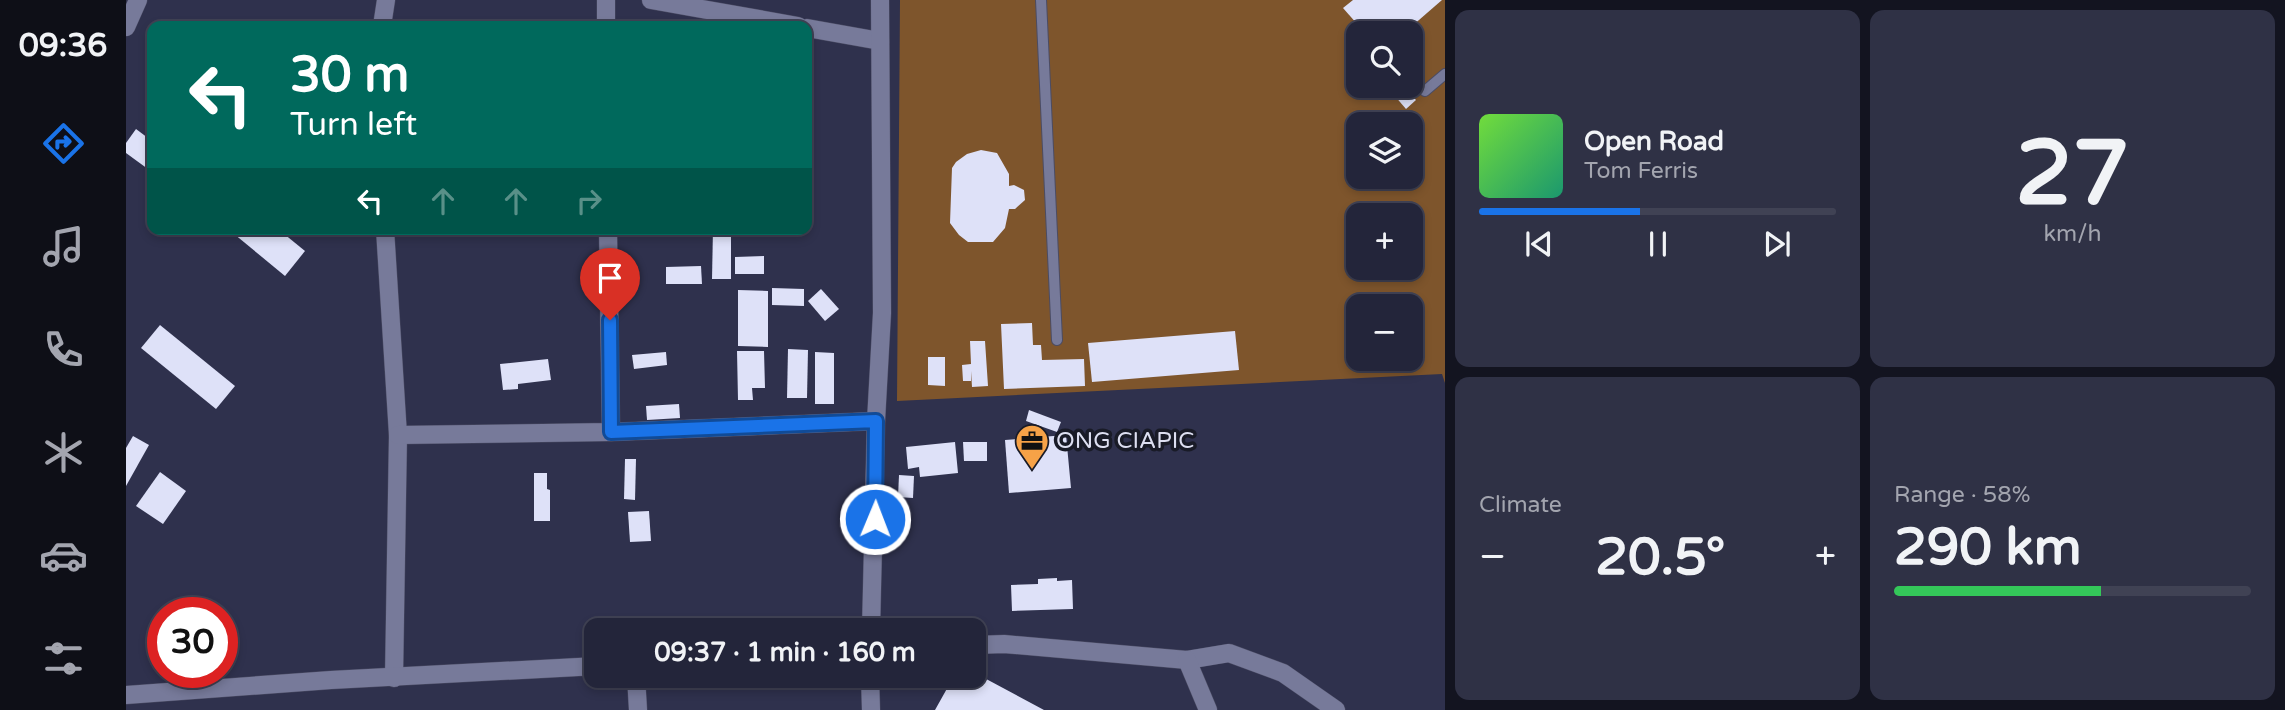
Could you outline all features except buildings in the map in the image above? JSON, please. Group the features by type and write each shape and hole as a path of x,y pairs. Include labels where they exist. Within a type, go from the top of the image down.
{"street":[{"path":"126,27 138,0"},
{"path":"383,21 386,0"},
{"path":"606,0 606,21"},
{"path":"651,0 770,21"},
{"path":"872,618 876,421 882,313 880,0"},
{"path":"812,29 880,41"},
{"path":"384,235 398,435 394,678"},
{"path":"608,235 611,432"},
{"path":"398,435 611,432 876,421"},
{"path":"986,645 1187,660 1229,653 1283,673 1336,710"},
{"path":"1187,660 1208,710"},
{"path":"126,695 331,680 584,667"},
{"path":"637,688 638,710"},
{"path":"871,688 872,710"}],"lane":[{"path":"1041,0 1057,340"},
{"path":"1425,91 1445,74"}],"shaded area":[{"path":"900,0 1445,0 1445,383 1442,374 897,401"}],"place":[{"name":"ONG CIAPIC","path":"1032,471"}],"route":[{"path":"610,320 611,432 876,421 875,519"}]}
